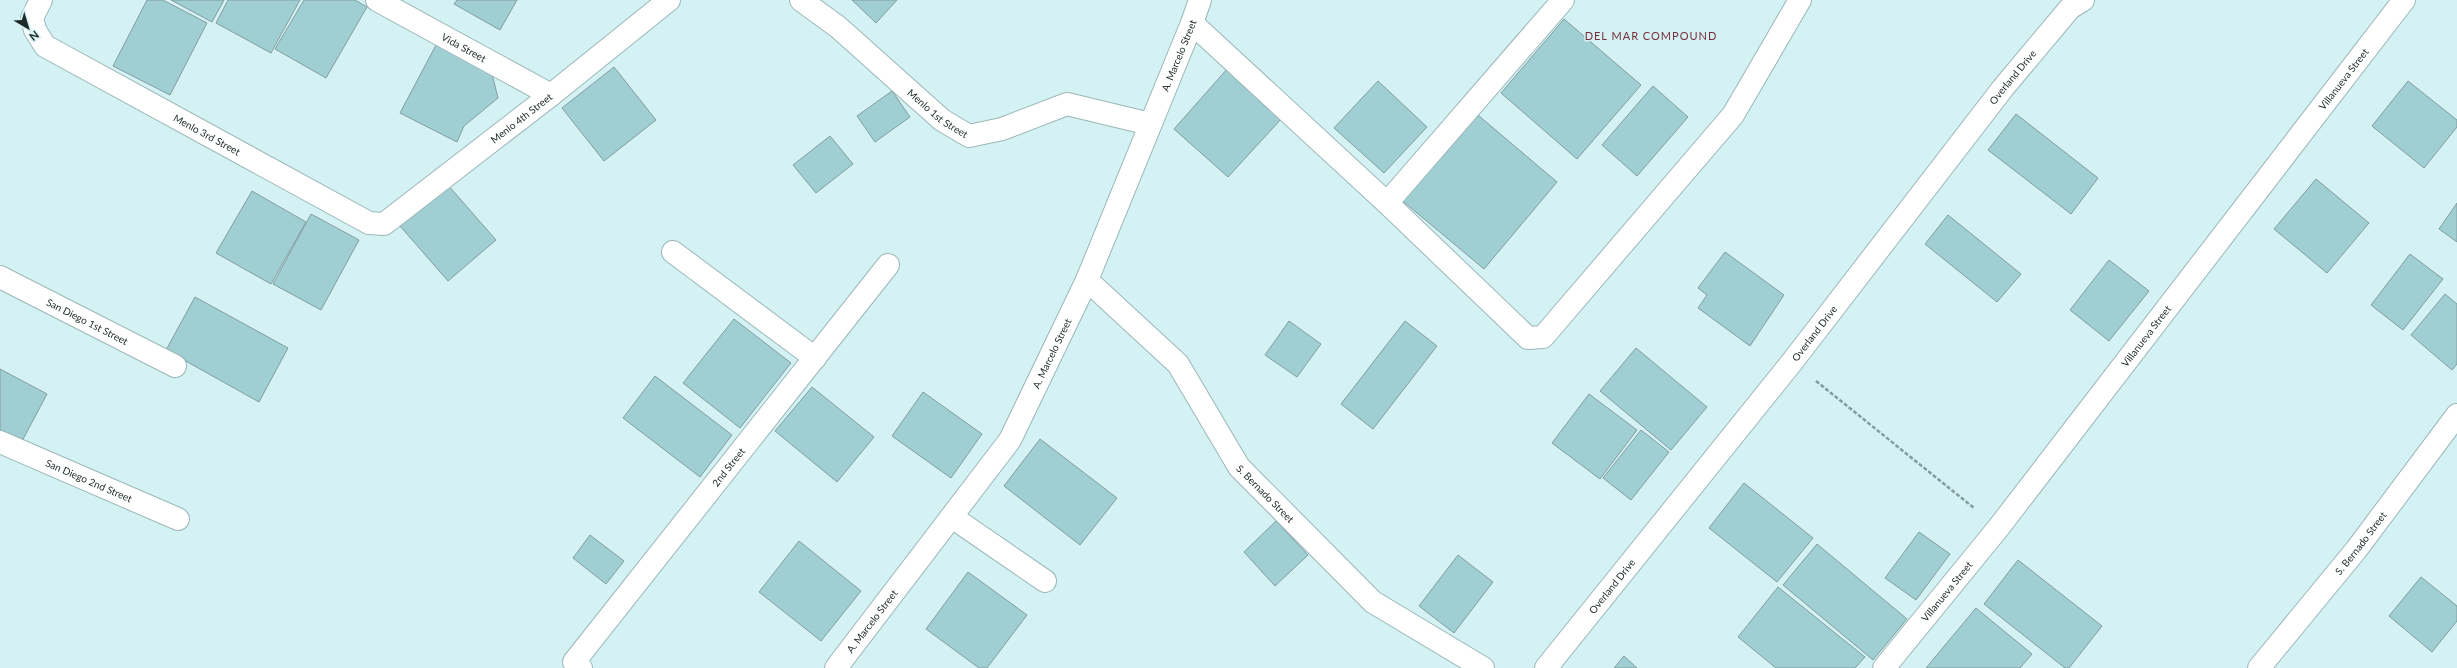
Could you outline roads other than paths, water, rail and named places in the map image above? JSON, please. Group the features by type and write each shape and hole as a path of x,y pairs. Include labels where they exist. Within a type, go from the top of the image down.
{"street":[{"name":"Menlo 3rd Street","path":"41,0 32,18 35,30 45,46 369,223"},
{"name":"Vida Street","path":"377,0 551,95"},
{"name":"Menlo 4th Street","path":"369,223 384,224 551,95 669,0"},
{"name":"Menlo 1st Street","path":"801,0 838,27 942,120 969,136 1002,129 1066,104 1150,124"},
{"name":"A. Marcelo Street","path":"836,668 1010,440 1087,280 1200,0"},
{"path":"1387,203 1563,0"},
{"path":"1192,23 1387,203 1517,330 1528,338 1543,337 1733,114 1800,0"},
{"name":"Overland Drive","path":"1546,668 1792,362 2003,88 2070,8 2083,0"},
{"name":"Villanueva Street","path":"1884,668 1998,527 2404,0"},
{"path":"673,252 815,358"},
{"name":"2nd Street","path":"581,668 574,662 888,265"},
{"name":"San Diego 1st Street","path":"0,277 175,366"},
{"name":"S. Bernado Street","path":"1087,280 1178,364 1239,467 1373,602 1483,668"},
{"name":"S. Bernado Street","path":"2259,668 2356,550 2457,415"},
{"name":"San Diego 2nd Street","path":"0,442 178,519"},
{"path":"952,517 1045,581"}],"district":[{"name":"DEL MAR COMPOUND","path":"1651,36"}]}
